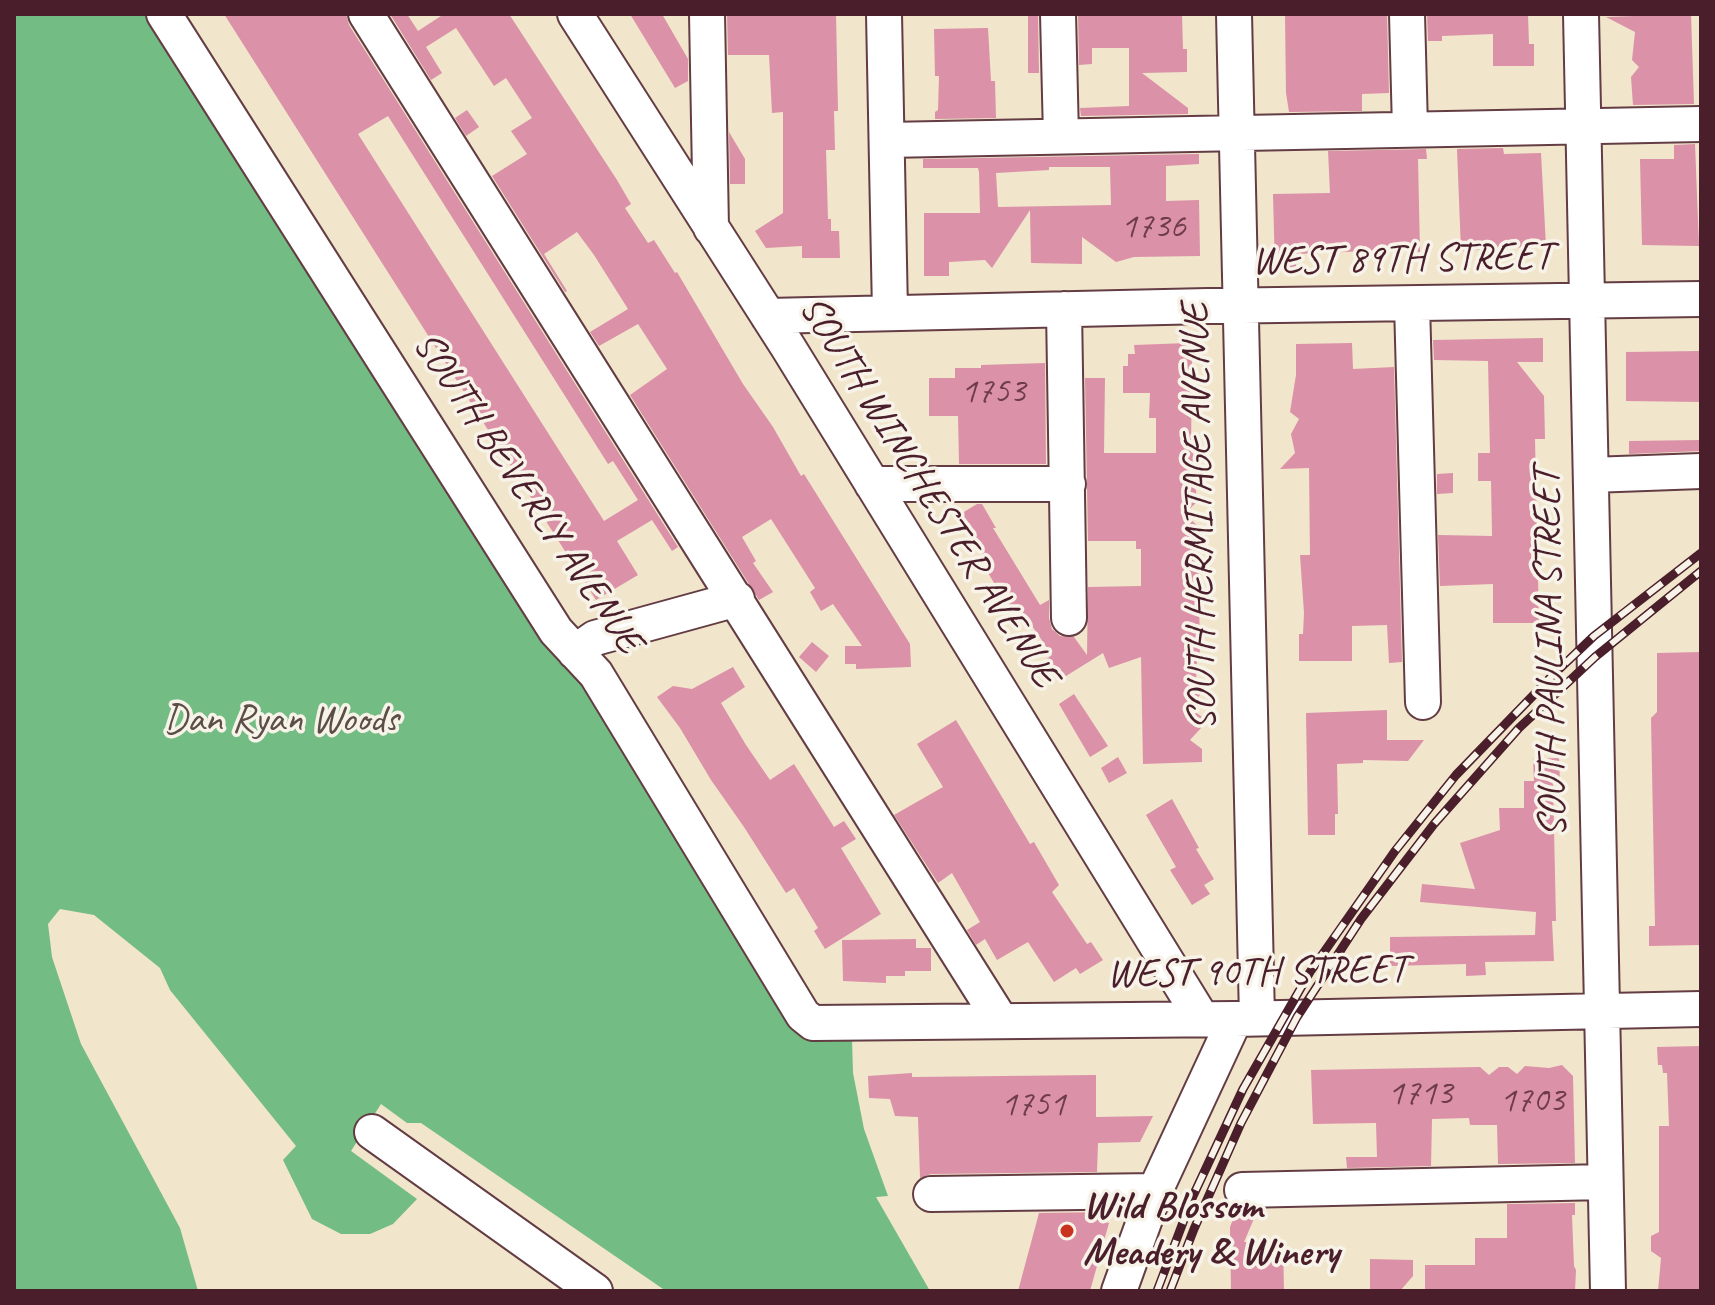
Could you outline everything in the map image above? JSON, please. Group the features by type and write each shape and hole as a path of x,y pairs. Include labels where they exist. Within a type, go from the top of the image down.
{"street":[{"name":"SOUTH BEVERLY AVENUE","path":"164,14 556,631 596,674 803,1015 813,1023"},
{"path":"366,14 1001,1021"},
{"name":"SOUTH WINCHESTER AVENUE","path":"575,14 872,484 1231,1018"},
{"path":"707,14 711,229"},
{"path":"884,14 890,312"},
{"path":"1058,14 1061,136"},
{"name":"SOUTH HERMITAGE AVENUE","path":"1119,1291 1155,1191 1231,1018 1239,306 1234,14"},
{"path":"1407,14 1410,129"},
{"name":"SOUTH PAULINA STREET","path":"1581,14 1608,1291"},
{"path":"887,140 1701,124"},
{"name":"WEST 89TH STREET","path":"768,316 1701,299"},
{"path":"1412,304 1423,702"},
{"path":"1064,309 1069,618"},
{"path":"1591,475 1701,471"},
{"path":"872,484 1068,484"},
{"path":"575,652 595,638 737,599"},
{"name":"WEST 90TH STREET","path":"813,1023 1701,1009"},
{"path":"372,1132 595,1291"},
{"path":"1242,1190 1605,1182"},
{"path":"931,1194 1155,1191"}],"green space":[{"name":"Dan Ryan Woods","path":"14,14 149,14 597,699 796,1030 852,1039 853,1073 864,1129 888,1196 876,1197 930,1291 666,1291 421,1123 407,1123 381,1104 351,1151 417,1199 393,1224 370,1234 341,1234 312,1219 283,1160 296,1146 170,990 160,968 94,915 60,909 48,924 52,957 81,1044 180,1228 198,1291 14,1291"}],"building":[{"path":"224,14 346,14 349,25 678,547 672,551 652,520 617,541 638,575 596,600","holes":["388,116 608,464 613,461 638,500 604,521 358,134"]},
{"path":"390,14 407,14 418,31 444,14 509,14 617,180 631,204 625,208 648,243 654,240 677,272 743,384 773,427 801,476 804,474 910,644 911,667 856,669 856,664 845,664 845,646 862,646 833,604 821,611 810,592 815,588 771,519 742,537 756,561 753,563 773,592 759,600 630,395 667,369 638,324 599,346 590,332 628,309 577,232 544,254 565,292 492,176 527,154 511,131 532,118 506,78 494,86 456,28 426,47 442,73 431,80"},
{"path":"630,14 662,14 688,59 688,81 675,88"},
{"path":"727,14 836,14 838,111 834,111 835,150 826,150 828,219 831,219 831,231 839,231 840,258 802,258 802,246 766,248 755,231 783,213 783,112 772,113 769,55 728,55"},
{"path":"1028,14 1038,14 1039,73 1028,73"},
{"path":"1078,14 1182,14 1187,72 1142,73 1188,108 1188,114 1081,116 1080,108 1129,106 1129,48 1092,48 1092,64 1079,65"},
{"path":"1285,14 1387,14 1389,93 1362,94 1362,111 1289,112"},
{"path":"1427,14 1528,14 1529,44 1534,44 1534,66 1493,66 1493,34 1442,36 1442,41 1428,41"},
{"path":"1691,14 1694,104 1633,105 1631,77 1639,67 1632,60 1635,32 1606,17"},
{"path":"988,28 996,118 935,119 939,76 935,76 934,29"},
{"path":"467,110 479,127 466,136 455,118"},
{"path":"729,132 745,159 745,184 730,184"},
{"path":"1695,144 1699,246 1642,245 1640,159 1674,159 1674,145"},
{"path":"1503,148 1504,154 1541,153 1546,246 1461,251 1457,149"},
{"path":"1426,149 1427,159 1418,159 1420,252 1392,250 1296,254 1296,269 1275,270 1273,194 1330,193 1328,151"},
{"path":"1199,154 1199,164 1166,166 1166,201 1199,200 1200,256 1134,257 1116,262 1082,237 1082,264 1031,263 1030,210 992,268 985,260 949,262 949,276 924,276 924,213 980,213 978,168 923,168 923,159","holes":["1049,167 1110,167 1111,205 998,207 996,173 1049,170"]},
{"path":"1543,338 1543,362 1517,362 1544,396 1545,439 1535,439 1539,623 1493,623 1493,584 1440,586 1438,535 1492,536 1491,481 1478,481 1478,453 1490,453 1488,361 1434,360 1433,340"},
{"path":"1188,343 1188,353 1192,353 1191,452 1195,455 1196,467 1185,479 1196,490 1197,502 1184,514 1198,526 1200,658 1197,660 1196,682 1200,685 1200,695 1190,708 1202,717 1201,728 1190,740 1202,749 1202,762 1143,764 1141,657 1109,668 1103,653 1058,681 1045,660 1052,655 1017,604 1011,607 996,586 985,568 989,566 959,515 982,504 996,528 993,528 1040,605 1049,600 1052,629 1060,636 1074,637 1087,655 1088,587 1141,586 1141,549 1136,549 1136,541 1088,541 1085,378 1105,378 1104,453 1156,453 1156,418 1149,418 1150,393 1123,393 1123,366 1128,366 1128,354 1135,354 1134,345"},
{"path":"1352,343 1353,369 1394,367 1402,662 1389,663 1387,625 1352,626 1352,661 1299,661 1299,634 1303,634 1304,613 1300,555 1310,555 1309,468 1280,469 1295,453 1291,434 1299,419 1290,412 1296,375 1296,344"},
{"path":"1701,351 1701,402 1626,401 1626,352"},
{"path":"1045,363 1046,464 959,464 958,416 929,416 929,378 955,378 955,368"},
{"path":"1701,440 1701,451 1629,454 1629,441"},
{"path":"1453,473 1453,493 1437,494 1437,474"},
{"path":"812,642 829,656 816,672 799,657"},
{"path":"1701,652 1701,945 1649,946 1649,926 1655,926 1651,718 1657,712 1657,653"},
{"path":"733,667 745,687 721,703 746,745 770,780 794,764 834,827 844,821 856,839 841,848 881,914 825,949 814,931 818,928 794,888 786,893 657,697 673,686 692,689"},
{"path":"1074,694 1108,746 1090,757 1059,704"},
{"path":"1387,710 1387,740 1424,740 1408,761 1363,760 1363,763 1337,764 1338,814 1335,814 1335,835 1308,835 1306,713"},
{"path":"956,720 1030,844 1034,842 1059,885 1052,892 1087,944 1091,942 1103,960 1080,974 1076,968 1054,982 1028,942 997,960 985,939 976,945 967,930 980,922 952,873 938,883 894,815 943,787 917,744"},
{"path":"1118,757 1127,773 1109,783 1101,768"},
{"path":"1559,758 1560,782 1553,783 1554,961 1485,962 1486,975 1466,976 1466,964 1390,966 1390,937 1535,935 1536,912 1420,902 1422,884 1475,889 1460,843 1500,830 1499,808 1524,808 1524,781 1534,781 1533,759"},
{"path":"1172,799 1214,879 1204,885 1210,894 1192,905 1170,870 1176,867 1146,815"},
{"path":"916,939 916,948 931,948 931,971 905,971 905,976 886,976 886,983 843,981 842,940"},
{"path":"1701,1046 1701,1291 1658,1291 1661,1258 1651,1251 1651,1236 1659,1232 1659,1126 1669,1126 1667,1073 1663,1073 1662,1065 1658,1065 1657,1047"},
{"path":"1562,1065 1573,1076 1575,1163 1498,1164 1497,1125 1470,1125 1469,1118 1432,1119 1431,1166 1347,1168 1346,1157 1377,1157 1376,1123 1313,1124 1311,1070 1480,1067 1489,1075 1499,1067 1508,1067 1517,1074 1525,1066 1549,1068"},
{"path":"912,1073 912,1077 1096,1075 1096,1117 1153,1116 1140,1142 1098,1143 1097,1172 931,1174 920,1178 918,1117 895,1116 890,1099 869,1098 868,1076"},
{"path":"1575,1203 1575,1215 1572,1215 1575,1291 1425,1291 1425,1265 1475,1265 1475,1238 1507,1238 1507,1204"},
{"path":"1237,1209 1256,1214 1244,1242 1283,1242 1284,1291 1231,1291 1230,1227"},
{"path":"1109,1212 1106,1222 1109,1223 1090,1291 1018,1291 1039,1213"},
{"path":"1370,1259 1413,1260 1413,1276 1400,1291 1370,1291"}],"railway":[{"path":"1157,1291 1193,1196 1243,1089 1310,972 1395,851 1456,775 1554,674 1594,636 1701,553"},
{"path":"1170,1291 1241,1123 1297,1017 1361,919 1434,824 1519,728 1595,657 1701,571"}],"place":[{"name":"Wild Blossom Meadery & Winery","path":"1067,1231"}]}
